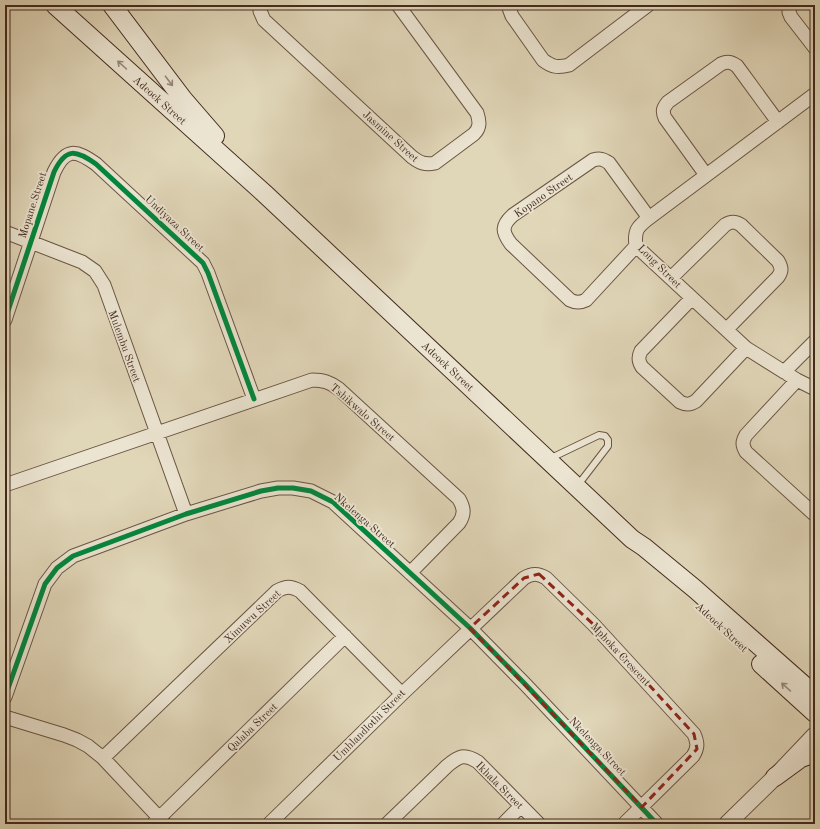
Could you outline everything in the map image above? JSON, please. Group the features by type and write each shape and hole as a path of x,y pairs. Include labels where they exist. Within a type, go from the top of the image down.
{"main road":[{"name":"Adcock Street","path":"55,5 265,194 632,539 690,584 815,695"},
{"name":"Adcock Street","path":"112,5 183,99 265,194"},
{"name":"Adcock Street","path":"632,539 640,552 815,713"},
{"path":"775,777 801,758 815,753"}],"street":[{"name":"Jasmine Street","path":"260,5 260,11 264,20 412,157 422,164 435,163 474,134 477,131 480,120 477,113 398,5"},
{"path":"509,5 512,16 543,60 549,65 562,67 569,65 648,5"},
{"path":"790,5 789,12 791,17 815,48"},
{"path":"706,175 665,118 663,113 664,107 668,102 721,64 727,62 737,66 778,122"},
{"name":"Long Street","path":"815,94 649,218 639,226 635,235 636,246 746,348 797,380 815,389"},
{"name":"Mopane Street","path":"5,320 54,172 59,161 68,154 76,152"},
{"name":"Undiyaza Street","path":"76,152 85,156 96,164 203,263 254,399"},
{"name":"Kopano Street","path":"636,246 586,300 581,303 575,303 511,244 505,237 504,228 507,221 513,215 593,160 599,158 604,159 609,163 649,218"},
{"path":"671,278 725,225 730,222 736,222 741,225 778,261 781,266 781,272 778,277 726,330"},
{"name":"Mulembu Street","path":"5,232 82,262 95,271 104,285 186,514"},
{"path":"692,298 641,351 639,362 642,367 680,402 691,404 696,401 746,348"},
{"path":"784,372 815,341"},
{"name":"Tshikwalo Street","path":"5,485 254,399 312,380 322,380 330,382 339,389 459,499 464,507 464,516 459,523 410,573"},
{"path":"797,380 746,435 743,441 743,447 746,452 815,515"},
{"name":"Nkelenga Street","path":"5,697 45,584 57,568 73,556 186,514 261,491 278,488 293,488 311,491 333,502 470,628 657,824"},
{"name":"Mphoka Crescent","path":"470,628 524,578 531,574 539,574 546,578 594,625 694,734 698,741 698,749 693,756 642,807"},
{"name":"Ximuwu Street","path":"103,758 277,591 284,587 293,587 300,591 402,694"},
{"name":"Umhlandlothi Street","path":"269,824 470,628"},
{"name":"Qalaba Street","path":"159,822 345,636"},
{"path":"5,717 77,740 88,746 103,758 159,822"},
{"path":"727,824 815,735"},
{"name":"Ikhala Street","path":"387,824 447,766 457,758 465,756 471,757 478,762 539,824"},
{"path":"503,824 521,806"},
{"path":"624,824 642,807"}],"lane":[{"path":"548,460 598,434 604,436 608,440 608,446 577,487"}],"highlighted area":[{"path":"539,574 594,625 694,734 697,749 642,807 470,628 524,578"}],"cycle path":[{"path":"5,320 54,172 63,158 72,153 77,154 96,164 203,263 254,399"},
{"path":"5,697 45,584 57,568 73,556 186,514 261,491 278,488 293,488 311,491 333,502 470,628 657,824"}]}
